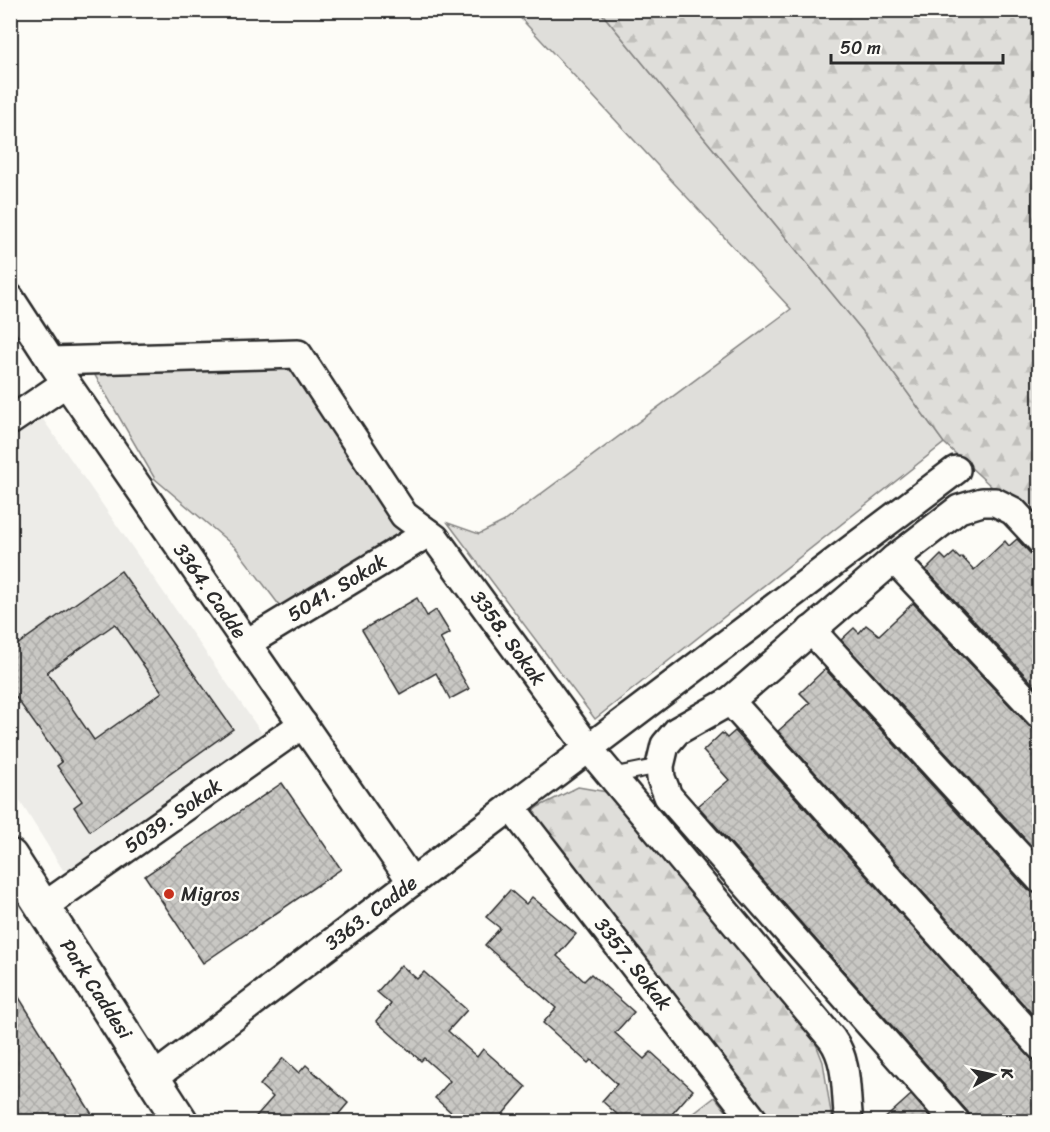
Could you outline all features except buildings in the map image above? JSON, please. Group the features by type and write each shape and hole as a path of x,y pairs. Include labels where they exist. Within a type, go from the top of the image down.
{"street":[{"name":"3364. Cadde","path":"10,298 66,383 412,882"},
{"name":"3358. Sokak","path":"51,361 298,354 404,515 435,538 589,749 838,1047 844,1068 849,1122"},
{"path":"10,421 66,383"},
{"name":"3363. Cadde","path":"153,1078 956,470"},
{"path":"956,1122 668,795 661,778 660,766 665,745 677,732 730,701 894,559 959,509 982,502 995,502 1013,511 1040,540"},
{"name":"5041. Sokak","path":"247,644 428,533"},
{"path":"894,559 1040,714"},
{"path":"812,630 1040,879"},
{"path":"730,701 1040,1047"},
{"name":"5039. Sokak","path":"43,907 303,724"},
{"name":"3357. Sokak","path":"512,807 755,1122"},
{"name":"Park Caddesi","path":"10,856 182,1122"}],"lane":[{"path":"611,776 660,766"}],"shaded area":[{"path":"40,415 261,732 255,744 80,869 63,870 11,787 11,436"}],"green space":[{"path":"514,11 600,11 862,330 944,443 595,719 448,523 479,534 503,522 791,309"},
{"path":"600,11 1039,11 1039,530 944,443 862,330"},
{"path":"295,367 407,537 283,610 236,548 155,479 93,372"},
{"path":"578,787 613,793 814,1039 823,1062 834,1121 767,1121 527,816 538,807"},
{"path":"715,1097 734,1121 684,1121"}],"place":[{"name":"Migros","path":"169,894"}]}
